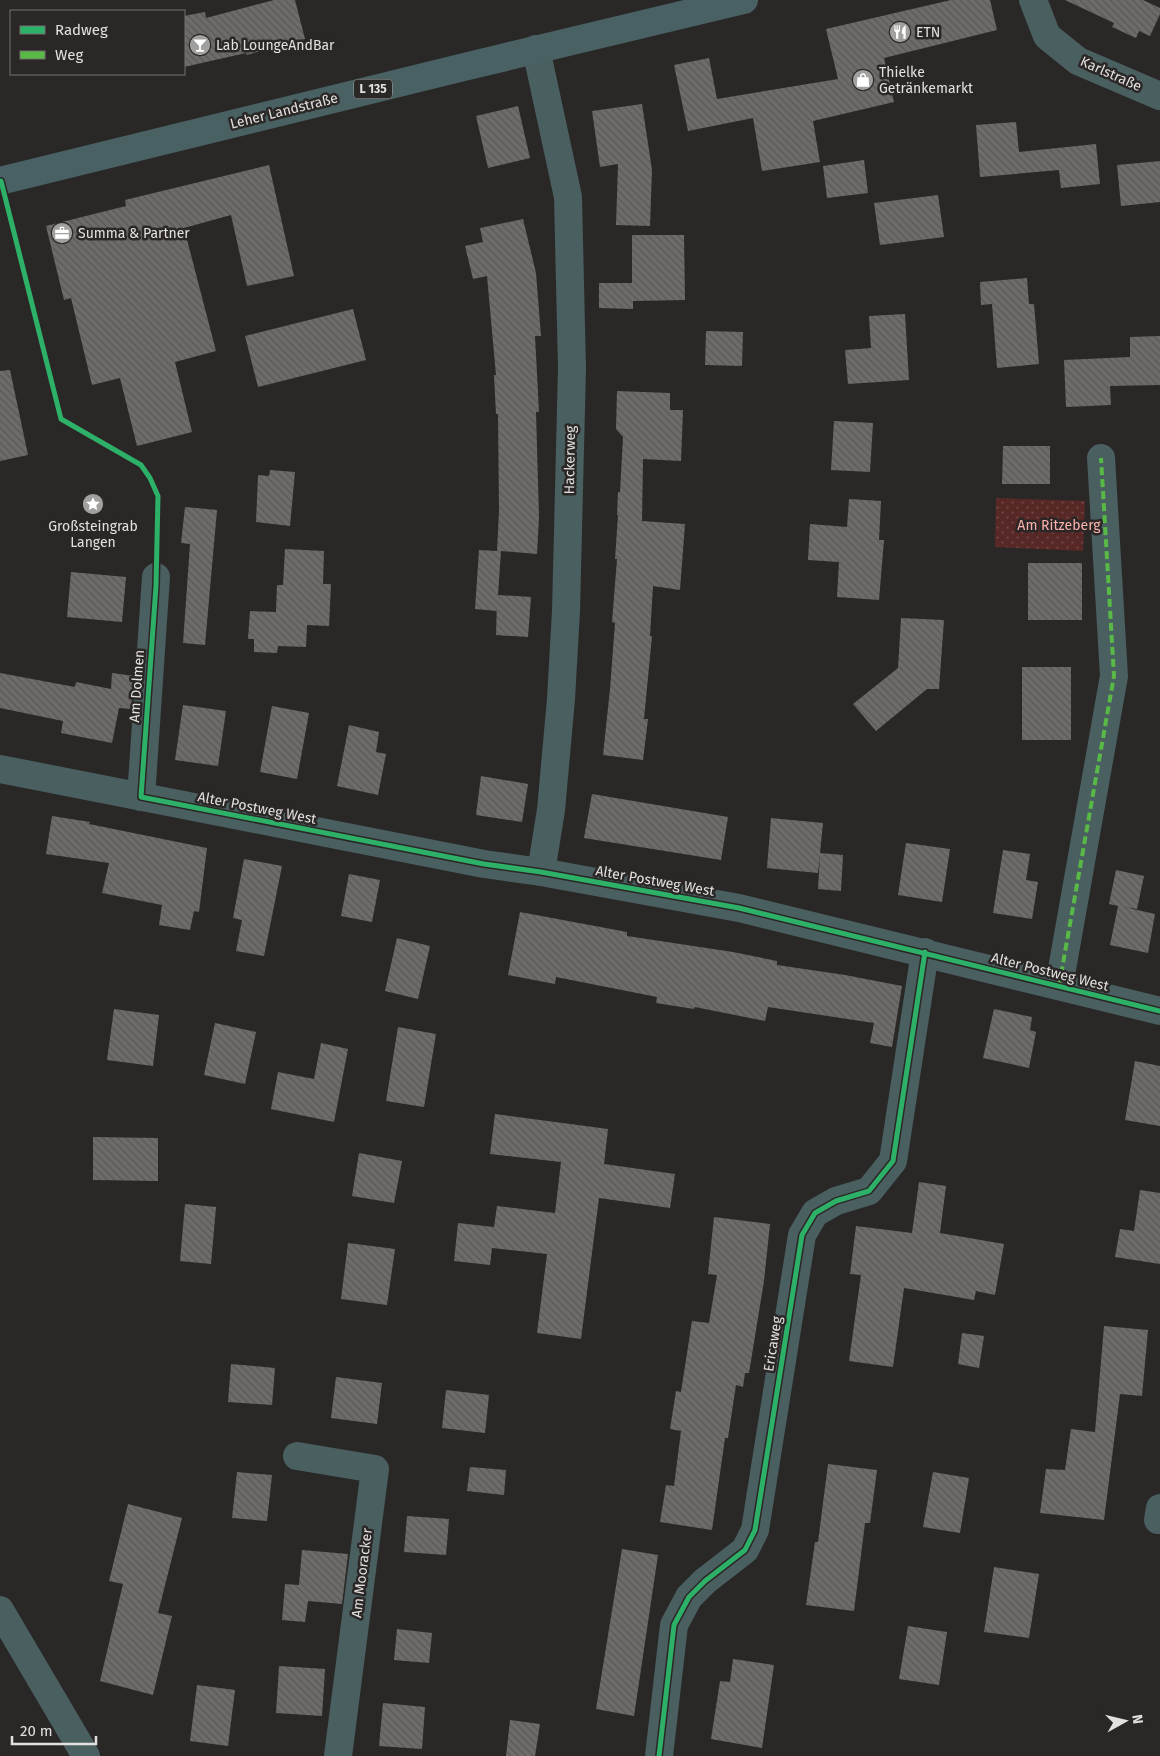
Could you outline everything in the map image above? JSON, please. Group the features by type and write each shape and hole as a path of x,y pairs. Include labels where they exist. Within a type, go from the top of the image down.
{"main road":[{"name":"Leher Landstraße","path":"0,181 536,49 744,0"}],"street":[{"name":"Karlstraße","path":"1033,0 1047,36 1078,62 1160,96"},
{"name":"Hackerweg","path":"536,49 568,198 572,368 566,611 562,689 551,810 541,872"},
{"path":"1059,986 1114,676 1101,458"},
{"name":"Am Dolmen","path":"141,797 156,577"},
{"name":"Alter Postweg West","path":"0,769 484,864 541,872 739,908 1160,1011"},
{"name":"Ericaweg","path":"659,1756 674,1625 689,1597 704,1581 744,1550 755,1530 802,1235 815,1213 836,1201 869,1191 893,1162 925,952"},
{"name":"Am Mooracker","path":"297,1456 376,1469 338,1756"},
{"path":"0,1610 86,1756"}],"green space":[{"name":"Am Ritzeberg","path":"996,498 1085,501 1083,551 995,547"}],"building":[{"path":"274,0 295,0 305,39 247,55 246,53 185,67 185,16 205,12 206,18"},
{"path":"951,0 990,0 997,30 884,58 894,102 813,121 820,162 762,171 753,118 688,131 674,65 709,58 717,99 838,79 826,29"},
{"path":"1065,0 1143,0 1160,8 1160,14 1150,36 1139,31 1136,38 1112,27 1114,23"},
{"path":"642,104 652,170 650,226 616,225 618,164 600,167 592,111"},
{"path":"518,106 530,158 488,168 476,116"},
{"path":"1016,122 1019,152 1096,144 1100,184 1061,188 1059,170 980,177 976,125"},
{"path":"864,160 868,193 827,198 823,166"},
{"path":"1160,161 1160,202 1121,206 1117,165"},
{"path":"269,165 294,276 247,286 231,215 184,228 216,351 175,362 192,432 137,446 120,378 92,385 71,298 64,300 46,226 126,206 125,200"},
{"path":"938,195 944,237 880,245 874,203"},
{"path":"523,219 536,273 541,336 535,336 539,412 536,412 539,517 537,554 501,551 498,595 531,597 528,637 496,635 497,611 475,609 479,550 497,551 499,511 498,414 496,414 494,375 496,375 487,276 473,279 465,246 483,242 480,228"},
{"path":"632,235 684,235 685,300 633,301 633,309 599,308 599,283 632,283"},
{"path":"1027,278 1029,304 1034,304 1039,364 997,368 992,304 981,305 980,282"},
{"path":"353,309 366,360 258,387 245,336"},
{"path":"905,314 909,380 848,384 845,350 871,348 869,316"},
{"path":"706,331 743,332 742,366 705,365"},
{"path":"1160,336 1160,385 1110,386 1111,405 1066,407 1064,360 1130,357 1130,337"},
{"path":"10,370 28,455 0,461 0,371"},
{"path":"617,391 670,393 670,410 683,410 681,461 643,459 642,521 685,524 680,590 653,586 650,636 652,636 644,719 648,719 643,760 603,755 615,623 612,622 617,559 615,559 618,492 620,492 623,437 616,429"},
{"path":"834,421 873,423 870,472 831,470"},
{"path":"1003,446 1050,446 1050,484 1002,484"},
{"path":"270,470 295,472 290,526 256,522 258,475 269,476"},
{"path":"849,499 881,501 879,540 884,540 879,600 837,597 839,562 808,560 810,524 847,527"},
{"path":"185,507 217,510 205,645 183,643 190,544 181,543"},
{"path":"285,549 324,551 323,584 331,584 329,626 307,625 306,647 278,646 277,653 254,652 254,639 248,639 250,611 276,612 277,585 283,585"},
{"path":"1028,563 1082,563 1082,620 1028,620"},
{"path":"71,572 126,577 122,622 67,617"},
{"path":"901,618 944,620 939,689 927,689 876,731 853,704 898,668"},
{"path":"1022,667 1071,667 1071,740 1022,740"},
{"path":"0,673 75,687 76,682 111,689 112,673 134,676 131,709 119,708 112,743 61,733 63,721 0,708"},
{"path":"183,705 226,711 218,766 175,760"},
{"path":"272,706 309,713 297,779 260,772"},
{"path":"349,725 379,732 376,752 386,754 378,795 337,786"},
{"path":"481,776 528,784 522,822 476,815"},
{"path":"592,794 728,817 721,860 584,838"},
{"path":"52,816 90,822 89,824 207,848 199,912 194,911 190,930 159,925 162,905 102,893 109,863 46,854"},
{"path":"771,818 823,823 820,853 843,855 841,891 818,889 820,855 818,873 767,868"},
{"path":"906,843 950,849 942,902 898,895"},
{"path":"1003,850 1030,854 1026,880 1038,882 1032,919 993,913"},
{"path":"244,859 282,866 264,956 236,951 242,920 233,918"},
{"path":"1116,870 1144,876 1137,909 1124,907 1155,914 1148,953 1110,945 1118,906 1109,904"},
{"path":"349,874 380,880 372,922 341,916"},
{"path":"520,912 627,932 627,936 733,952 777,961 777,965 902,986 892,1047 870,1043 874,1023 768,1007 765,1021 695,1007 694,1009 656,1003 657,997 556,977 555,984 508,975"},
{"path":"397,938 430,946 418,999 385,991"},
{"path":"114,1009 159,1015 153,1066 107,1060"},
{"path":"994,1009 1032,1017 1030,1030 1036,1032 1029,1068 983,1058"},
{"path":"215,1023 256,1032 245,1084 204,1075"},
{"path":"398,1027 436,1034 424,1107 386,1101"},
{"path":"321,1043 348,1049 334,1122 271,1109 278,1072 314,1079"},
{"path":"1135,1061 1160,1066 1160,1126 1125,1120"},
{"path":"495,1114 608,1129 604,1164 675,1174 670,1208 599,1198 581,1339 537,1333 547,1254 492,1248 490,1265 454,1261 458,1223 494,1227 497,1206 555,1213 561,1162 490,1154"},
{"path":"93,1137 158,1138 158,1181 93,1180"},
{"path":"359,1153 402,1161 394,1203 352,1196"},
{"path":"919,1182 946,1186 940,1233 1004,1244 995,1295 976,1291 974,1300 904,1288 893,1367 849,1361 861,1275 850,1274 856,1226 912,1233"},
{"path":"1140,1190 1160,1193 1160,1264 1115,1257 1120,1229 1134,1231"},
{"path":"185,1204 216,1207 211,1264 180,1261"},
{"path":"714,1217 770,1224 764,1281 749,1373 745,1373 743,1387 736,1385 728,1438 725,1438 712,1530 660,1522 666,1485 674,1486 681,1431 670,1429 676,1391 681,1392 692,1321 709,1323 717,1275 708,1274"},
{"path":"348,1243 395,1249 387,1305 341,1299"},
{"path":"1104,1326 1148,1330 1142,1396 1120,1394 1104,1520 1040,1513 1046,1469 1065,1470 1071,1429 1095,1432"},
{"path":"962,1333 984,1336 979,1368 958,1364"},
{"path":"231,1364 275,1368 272,1405 228,1402"},
{"path":"336,1377 382,1383 377,1424 331,1418"},
{"path":"446,1390 489,1395 485,1433 442,1428"},
{"path":"828,1464 877,1470 870,1523 865,1523 854,1611 806,1605 815,1542 818,1542"},
{"path":"470,1467 506,1470 504,1495 467,1491"},
{"path":"237,1472 272,1475 267,1521 232,1518"},
{"path":"933,1472 969,1478 960,1533 923,1527"},
{"path":"128,1504 182,1518 158,1613 172,1616 153,1695 100,1681 123,1584 109,1581"},
{"path":"407,1516 449,1519 446,1555 404,1552"},
{"path":"622,1549 658,1555 634,1716 596,1709"},
{"path":"302,1550 348,1554 342,1604 308,1601 305,1622 282,1620 285,1584 299,1585"},
{"path":"994,1567 1039,1574 1029,1638 984,1632"},
{"path":"908,1626 947,1632 939,1685 899,1679"},
{"path":"397,1629 432,1633 429,1663 394,1660"},
{"path":"733,1659 774,1665 762,1748 711,1739 720,1681 730,1682"},
{"path":"279,1666 325,1669 322,1716 276,1713"},
{"path":"197,1685 235,1690 228,1746 190,1741"},
{"path":"383,1703 425,1707 422,1749 379,1746"},
{"path":"510,1720 540,1724 535,1756 506,1756"}],"marked path":[{"path":"1059,986 1114,676 1101,458"}],"cycle path":[{"path":"0,181 61,419 141,465 150,478 158,496 156,586 141,797 484,864 541,872 739,908 1160,1011"},
{"path":"659,1756 674,1625 689,1597 705,1581 745,1550 755,1530 802,1235 815,1213 836,1201 869,1191 893,1161 925,952"}],"place":[{"name":"ETN","path":"900,32"},
{"name":"Lab LoungeAndBar","path":"200,45"},
{"name":"Thielke Getränkemarkt","path":"863,80"},
{"name":"Summa & Partner","path":"62,233"},
{"name":"Großsteingrab Langen","path":"93,504"}]}
